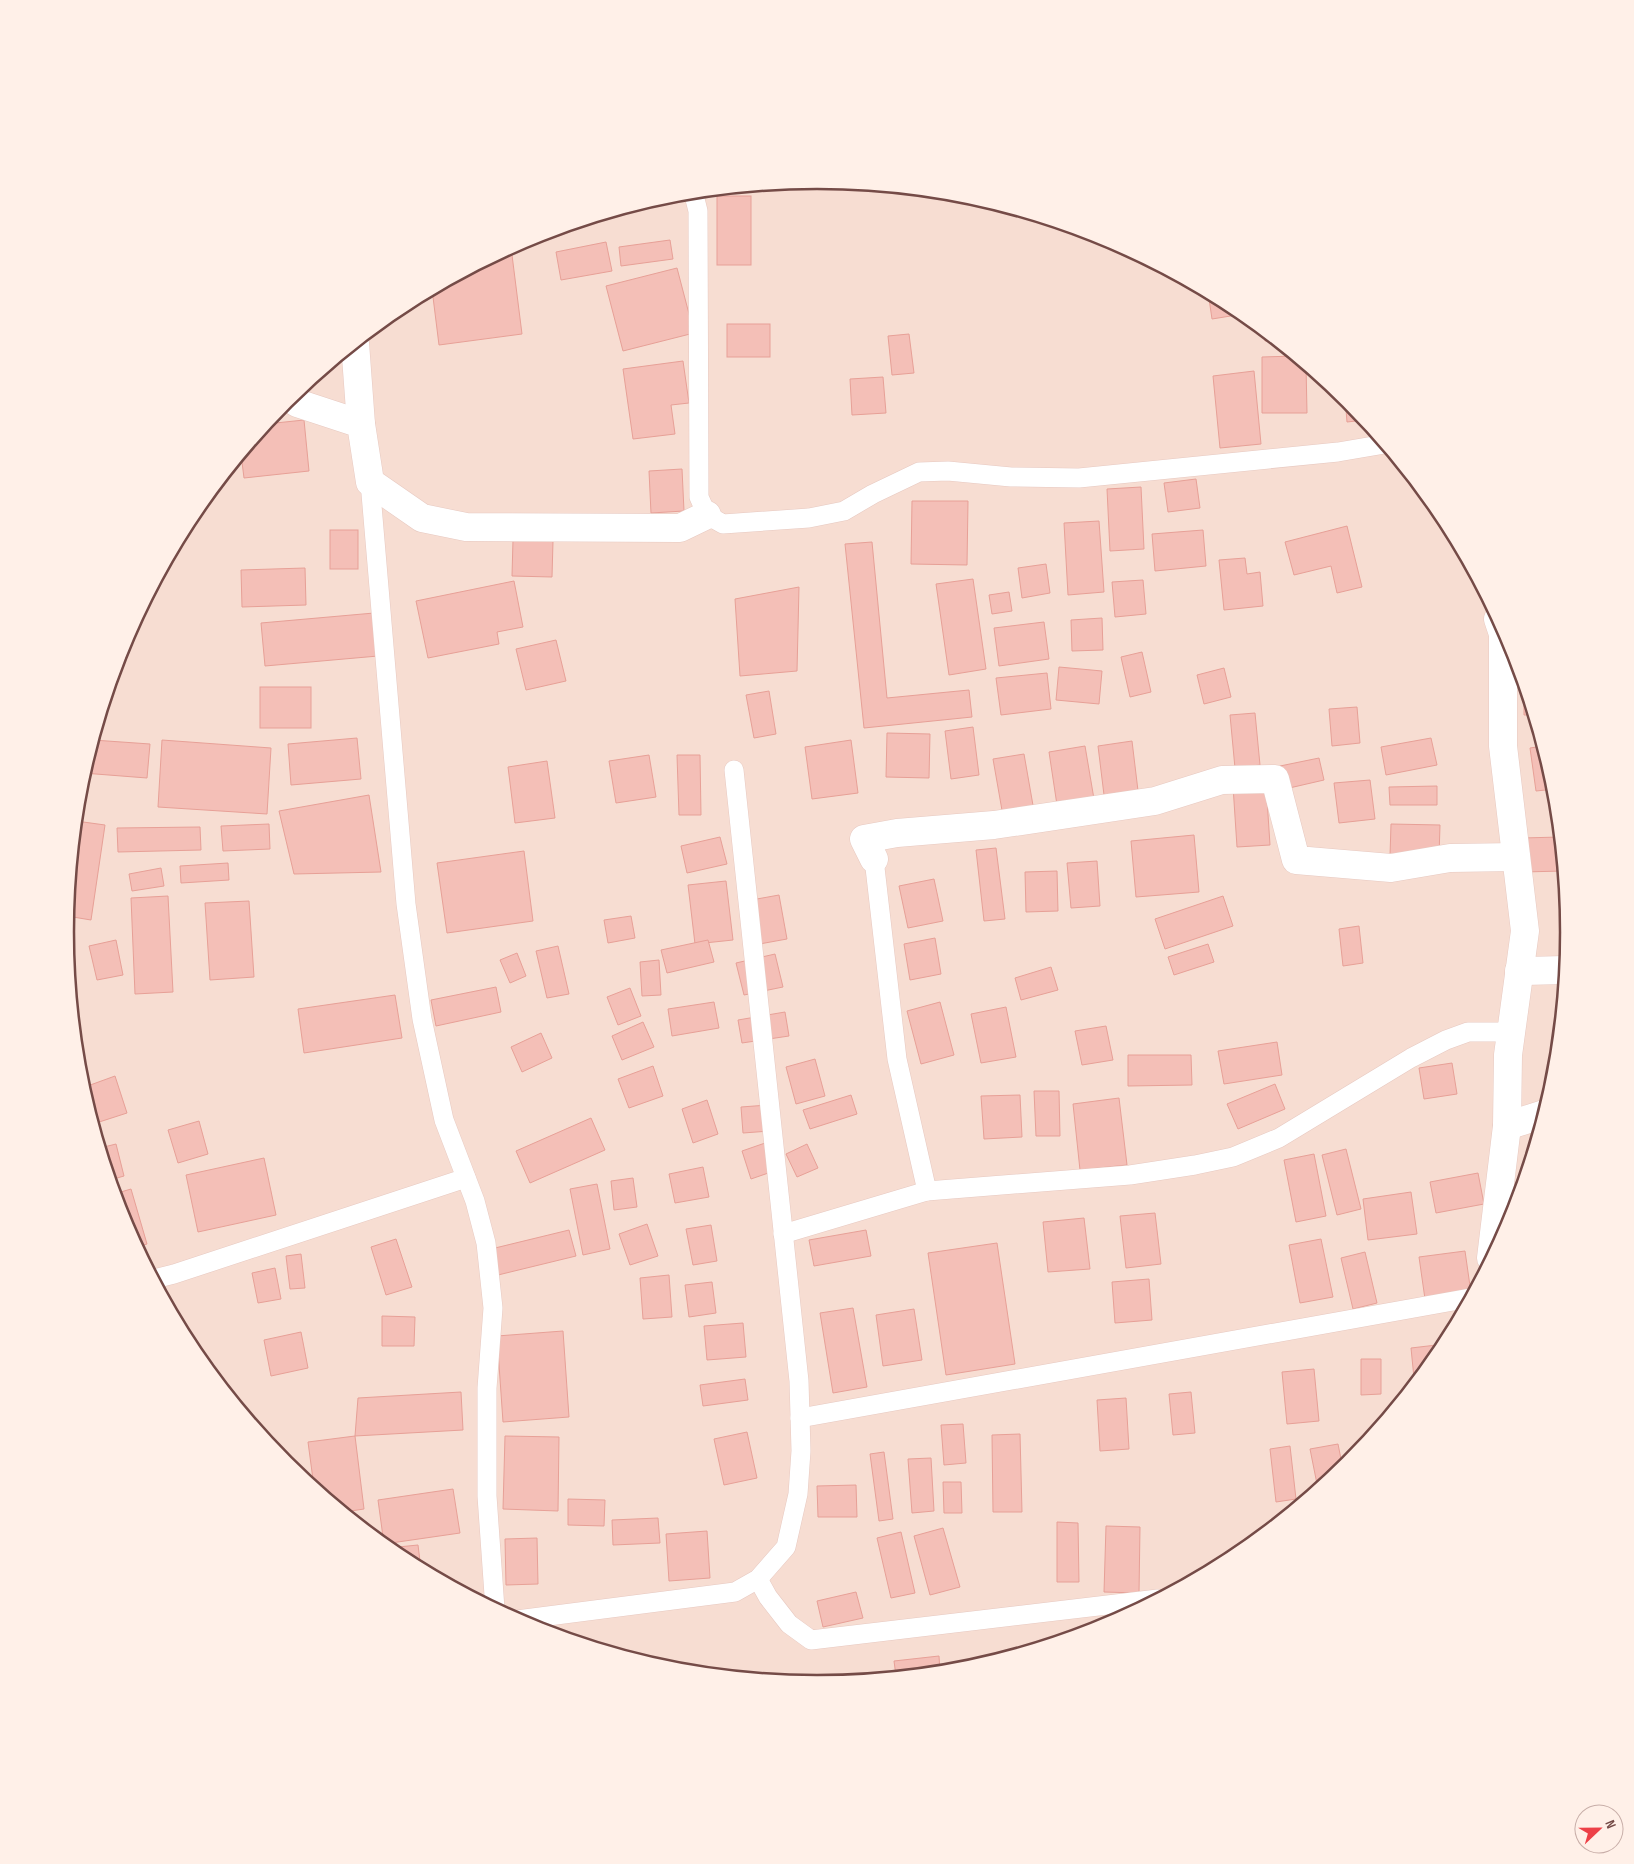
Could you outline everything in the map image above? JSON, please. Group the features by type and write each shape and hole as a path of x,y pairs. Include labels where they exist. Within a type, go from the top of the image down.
{"street":[{"path":"355,350 361,424 370,482 422,518 466,527 680,528 707,515"},
{"path":"297,403 361,424"},
{"path":"1493,1240 1507,1126 1508,1055 1524,931 1503,746 1503,646"},
{"path":"874,859 864,839 897,833 994,825 1156,801 1222,780 1275,780 1296,860 1392,868 1450,858 1516,857"},
{"path":"1519,971 1559,970"},
{"path":"1507,1126 1537,1116"}],"lane":[{"path":"695,199 698,211 699,497 707,515 723,524 809,518 844,512 873,494 919,472 948,471 1011,477 1079,478 1338,452 1378,445"},
{"path":"370,482 408,923 422,1018 444,1120 475,1201 486,1243 493,1308 487,1388 487,1496 495,1602"},
{"path":"531,1618 734,1592 758,1579 786,1547 798,1494 801,1451 799,1381 734,770"},
{"path":"874,859 897,1059 927,1191"},
{"path":"783,1234 927,1191 1130,1175 1232,1157 1279,1138 1411,1058 1446,1040 1468,1032 1511,1032"},
{"path":"159,1278 466,1178"},
{"path":"800,1418 1464,1299"},
{"path":"758,1579 768,1597 789,1624 811,1640 1145,1600"}],"shaded area":[{"path":"768,190 866,190 914,195 962,203 1056,228 1146,265 1189,288 1269,342 1307,373 1343,406 1407,480 1461,560 1484,603 1521,693 1535,740 1546,787 1559,883 1559,981 1554,1029 1546,1077 1521,1171 1484,1261 1461,1304 1407,1384 1376,1422 1343,1458 1269,1522 1189,1576 1146,1599 1056,1636 1009,1650 962,1661 866,1674 768,1674 720,1669 672,1661 578,1636 488,1599 445,1576 365,1522 327,1491 291,1458 227,1384 173,1304 150,1261 113,1171 99,1124 88,1077 75,981 75,883 80,835 88,787 113,693 150,603 173,560 227,480 258,442 291,406 365,342 445,288 488,265 578,228 625,214 672,203"}],"building":[{"path":"717,196 751,196 751,265 717,265"},
{"path":"670,240 673,259 621,266 619,247"},
{"path":"606,242 612,271 561,280 556,252"},
{"path":"512,254 522,334 439,345 433,296 488,265"},
{"path":"677,268 694,333 623,351 606,286"},
{"path":"1209,301 1232,316 1212,319"},
{"path":"727,324 770,324 770,357 727,357"},
{"path":"909,334 914,373 892,375 888,336"},
{"path":"1286,356 1306,372 1307,413 1262,413 1262,357"},
{"path":"683,361 689,403 671,405 675,434 633,439 623,369"},
{"path":"1254,371 1261,444 1220,448 1213,376"},
{"path":"883,377 886,413 852,415 850,379"},
{"path":"1346,409 1357,421 1347,422"},
{"path":"304,420 309,471 244,478 242,462 275,423"},
{"path":"682,469 684,511 651,513 649,471"},
{"path":"1196,479 1200,508 1168,512 1164,483"},
{"path":"1141,487 1144,549 1110,551 1107,489"},
{"path":"912,501 968,501 967,565 911,564"},
{"path":"1099,521 1104,592 1068,595 1064,523"},
{"path":"1347,526 1362,587 1337,593 1331,566 1294,575 1285,542"},
{"path":"330,530 358,530 358,569 330,569"},
{"path":"1203,530 1206,566 1155,571 1152,534"},
{"path":"513,540 553,541 552,577 512,576"},
{"path":"872,542 887,698 969,690 972,717 864,728 845,544"},
{"path":"1245,558 1247,574 1260,572 1263,606 1224,610 1219,560"},
{"path":"1046,564 1050,593 1022,598 1018,568"},
{"path":"305,568 306,605 242,607 241,570"},
{"path":"973,579 986,669 949,675 936,584"},
{"path":"1143,580 1146,614 1115,617 1112,582"},
{"path":"514,581 523,627 497,632 499,644 428,658 416,601"},
{"path":"799,587 797,671 740,676 735,599"},
{"path":"1009,592 1012,611 992,614 989,595"},
{"path":"374,613 378,656 265,666 261,623"},
{"path":"1102,618 1103,650 1072,651 1071,620"},
{"path":"1044,622 1049,659 999,666 994,628"},
{"path":"556,640 566,681 526,690 516,649"},
{"path":"1142,652 1151,692 1130,697 1121,657"},
{"path":"1059,667 1102,671 1099,704 1056,700"},
{"path":"1224,668 1231,697 1204,704 1197,675"},
{"path":"1047,673 1051,709 1001,715 996,678"},
{"path":"260,687 311,687 311,728 260,728"},
{"path":"769,691 776,734 754,738 746,695"},
{"path":"1524,703 1528,715 1524,715"},
{"path":"1357,707 1360,743 1332,746 1329,709"},
{"path":"1255,713 1260,765 1235,768 1230,715"},
{"path":"973,727 979,775 951,779 945,731"},
{"path":"887,733 930,734 929,778 886,777"},
{"path":"357,738 361,779 291,785 288,744"},
{"path":"1431,738 1437,765 1386,775 1381,747"},
{"path":"99,740 150,744 147,778 91,774"},
{"path":"162,740 271,748 267,814 158,807"},
{"path":"851,740 858,793 812,799 805,747"},
{"path":"1132,741 1139,799 1105,803 1098,746"},
{"path":"1085,746 1094,799 1057,805 1049,752"},
{"path":"1537,747 1546,790 1536,791 1530,748"},
{"path":"1024,754 1034,811 1003,816 993,759"},
{"path":"649,755 656,797 616,803 609,761"},
{"path":"677,755 700,755 701,815 679,815"},
{"path":"1319,758 1324,780 1285,789 1280,766"},
{"path":"547,761 555,818 515,823 508,767"},
{"path":"1370,780 1375,819 1339,823 1334,783"},
{"path":"1266,784 1270,845 1237,847 1233,786"},
{"path":"1437,786 1437,805 1390,805 1389,787"},
{"path":"369,795 381,872 294,874 279,811"},
{"path":"82,822 105,825 91,920 74,917 75,883"},
{"path":"269,824 270,849 223,851 221,826"},
{"path":"1391,824 1440,825 1439,857 1390,856"},
{"path":"200,827 201,850 118,852 117,828"},
{"path":"1194,835 1199,892 1136,897 1131,841"},
{"path":"720,837 727,864 687,873 681,846"},
{"path":"1554,837 1558,871 1523,872 1522,838"},
{"path":"996,848 1005,919 984,921 976,850"},
{"path":"524,851 533,921 447,933 437,863"},
{"path":"1097,861 1100,906 1071,908 1067,863"},
{"path":"228,863 229,880 181,883 180,866"},
{"path":"161,868 164,886 132,891 129,874"},
{"path":"1057,871 1058,911 1026,912 1025,872"},
{"path":"934,879 943,921 908,928 899,886"},
{"path":"726,881 733,940 695,944 688,885"},
{"path":"779,895 787,939 754,945 746,901"},
{"path":"168,896 173,992 135,994 131,898"},
{"path":"1223,896 1233,926 1165,949 1155,919"},
{"path":"249,901 254,977 210,980 205,903"},
{"path":"631,916 635,938 608,943 604,920"},
{"path":"1359,926 1363,963 1343,966 1339,929"},
{"path":"935,938 941,974 910,980 904,944"},
{"path":"116,940 123,975 97,980 89,946"},
{"path":"708,940 714,962 667,973 661,950"},
{"path":"1208,944 1214,962 1174,975 1168,957"},
{"path":"558,946 569,994 547,998 536,951"},
{"path":"517,953 526,976 510,983 500,960"},
{"path":"775,954 783,987 744,995 736,963"},
{"path":"659,960 661,995 642,996 640,962"},
{"path":"1051,967 1058,990 1021,1000 1015,978"},
{"path":"496,987 501,1012 436,1026 431,1000"},
{"path":"630,988 641,1016 618,1025 607,997"},
{"path":"395,995 402,1038 304,1053 298,1009"},
{"path":"714,1002 719,1028 672,1036 668,1009"},
{"path":"940,1002 954,1055 921,1064 907,1011"},
{"path":"1006,1007 1016,1057 981,1063 971,1014"},
{"path":"785,1012 789,1036 742,1043 738,1020"},
{"path":"643,1022 654,1047 622,1060 612,1036"},
{"path":"1106,1026 1113,1060 1082,1065 1075,1031"},
{"path":"541,1033 552,1058 522,1072 511,1047"},
{"path":"1277,1042 1282,1075 1224,1084 1218,1051"},
{"path":"1128,1055 1191,1055 1192,1085 1128,1086"},
{"path":"815,1059 825,1096 796,1104 786,1067"},
{"path":"1452,1063 1457,1094 1424,1099 1419,1068"},
{"path":"653,1066 663,1096 629,1108 618,1079"},
{"path":"115,1076 127,1113 99,1122 90,1085"},
{"path":"1275,1084 1285,1109 1238,1129 1227,1104"},
{"path":"1034,1091 1059,1091 1060,1136 1036,1136"},
{"path":"851,1095 857,1114 810,1129 803,1110"},
{"path":"1020,1095 1022,1137 984,1139 981,1096"},
{"path":"1119,1098 1127,1165 1080,1170 1073,1104"},
{"path":"707,1100 718,1134 693,1143 682,1109"},
{"path":"768,1105 770,1131 743,1133 741,1107"},
{"path":"591,1118 605,1150 530,1183 516,1151"},
{"path":"199,1121 208,1154 178,1163 168,1130"},
{"path":"768,1142 777,1170 751,1179 742,1151"},
{"path":"116,1144 124,1176 116,1178 106,1147"},
{"path":"807,1144 818,1168 797,1177 786,1154"},
{"path":"1346,1149 1361,1209 1337,1215 1322,1155"},
{"path":"1314,1154 1326,1216 1296,1222 1284,1160"},
{"path":"264,1158 276,1215 198,1232 186,1175"},
{"path":"703,1167 709,1197 675,1203 669,1174"},
{"path":"1478,1173 1484,1204 1436,1213 1430,1182"},
{"path":"633,1178 637,1207 614,1210 611,1181"},
{"path":"597,1184 610,1249 583,1255 570,1189"},
{"path":"131,1189 147,1244 143,1245 121,1192"},
{"path":"1411,1192 1417,1234 1368,1240 1363,1199"},
{"path":"1155,1213 1161,1264 1126,1268 1120,1216"},
{"path":"1084,1218 1090,1269 1048,1272 1043,1222"},
{"path":"647,1224 658,1256 630,1265 619,1234"},
{"path":"711,1225 717,1261 693,1265 686,1229"},
{"path":"569,1230 576,1256 498,1275 491,1249"},
{"path":"866,1230 871,1256 814,1266 809,1240"},
{"path":"396,1239 412,1287 386,1295 371,1247"},
{"path":"1321,1239 1333,1297 1300,1303 1289,1245"},
{"path":"997,1243 1015,1364 946,1375 928,1253"},
{"path":"1465,1251 1470,1287 1467,1294 1425,1299 1419,1257"},
{"path":"1365,1252 1377,1303 1353,1309 1341,1258"},
{"path":"301,1254 305,1288 290,1289 286,1256"},
{"path":"275,1268 281,1299 258,1303 252,1273"},
{"path":"669,1275 672,1317 643,1319 640,1278"},
{"path":"1149,1279 1152,1320 1115,1323 1112,1282"},
{"path":"712,1282 716,1313 689,1317 685,1285"},
{"path":"853,1308 867,1387 833,1393 820,1313"},
{"path":"914,1309 922,1360 883,1366 876,1315"},
{"path":"382,1316 415,1317 414,1346 382,1346"},
{"path":"743,1323 746,1357 707,1360 704,1326"},
{"path":"563,1331 569,1417 503,1422 497,1336"},
{"path":"301,1332 308,1368 271,1376 264,1340"},
{"path":"1435,1345 1414,1375 1411,1348"},
{"path":"1361,1359 1381,1359 1381,1394 1361,1395"},
{"path":"1314,1369 1319,1421 1287,1424 1282,1372"},
{"path":"745,1379 748,1400 703,1406 700,1385"},
{"path":"461,1392 463,1430 355,1436 358,1398"},
{"path":"1191,1392 1195,1433 1173,1435 1169,1394"},
{"path":"1126,1398 1129,1449 1100,1451 1097,1400"},
{"path":"963,1424 966,1463 944,1465 941,1425"},
{"path":"747,1432 757,1478 724,1485 714,1439"},
{"path":"1020,1434 1022,1512 993,1512 992,1435"},
{"path":"355,1436 364,1509 351,1511 313,1478 308,1442"},
{"path":"505,1436 559,1437 558,1511 503,1509"},
{"path":"1338,1444 1341,1460 1317,1482 1310,1449"},
{"path":"1290,1446 1296,1499 1276,1502 1270,1449"},
{"path":"884,1452 893,1519 879,1521 870,1454"},
{"path":"931,1458 934,1511 912,1513 908,1459"},
{"path":"943,1482 961,1482 962,1513 944,1513"},
{"path":"856,1485 857,1517 818,1517 817,1486"},
{"path":"453,1489 460,1533 394,1543 383,1535 378,1500"},
{"path":"568,1499 605,1500 604,1526 568,1525"},
{"path":"658,1518 660,1543 613,1545 612,1520"},
{"path":"1057,1522 1078,1523 1079,1582 1057,1582"},
{"path":"1106,1526 1140,1527 1139,1593 1104,1592"},
{"path":"943,1528 960,1587 930,1595 914,1536"},
{"path":"707,1531 710,1578 669,1581 666,1534"},
{"path":"901,1532 915,1593 891,1598 877,1538"},
{"path":"537,1538 538,1584 506,1585 505,1539"},
{"path":"418,1545 420,1560 404,1550 400,1547"},
{"path":"856,1592 863,1618 823,1627 817,1601"},
{"path":"939,1656 940,1665 895,1671 894,1661"}]}
